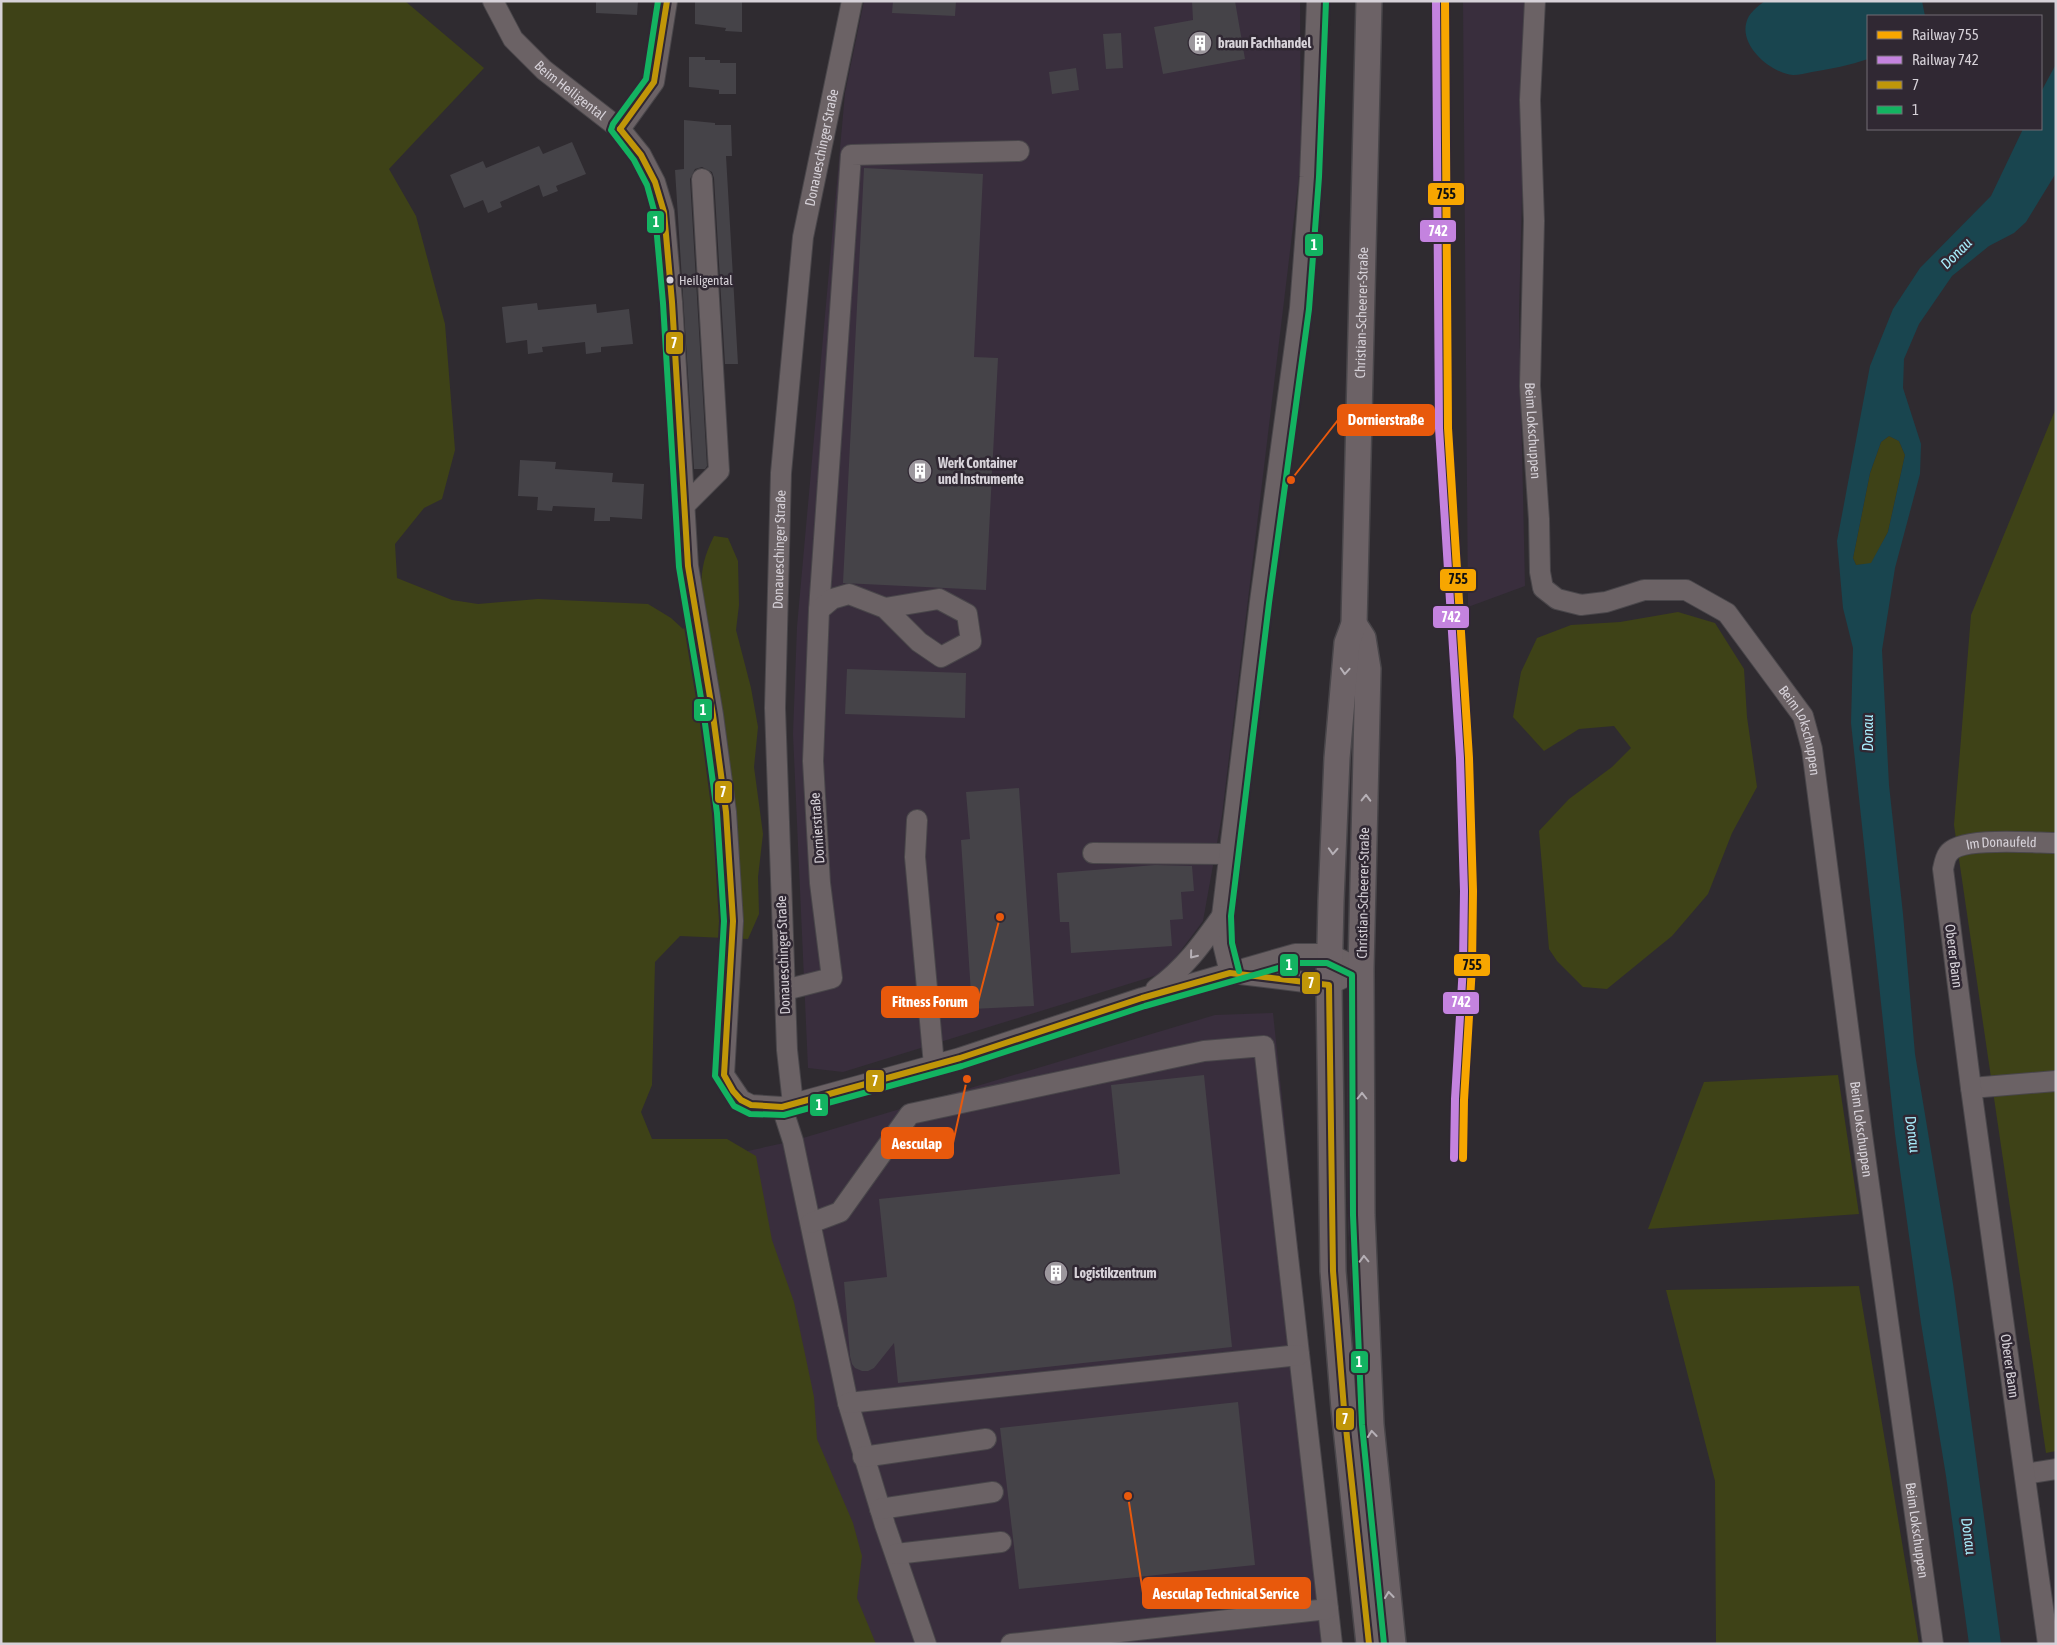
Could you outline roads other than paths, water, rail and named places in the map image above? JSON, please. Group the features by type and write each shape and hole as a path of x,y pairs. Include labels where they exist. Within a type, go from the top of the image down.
{"main road":[{"name":"Christian-Scheerer-Straße","path":"1368,1644 1344,1409 1333,1271 1329,954 1337,758 1347,643 1354,624 1369,1"},
{"name":"Christian-Scheerer-Straße","path":"1354,624 1363,638 1368,669 1362,969 1362,1215 1371,1425 1393,1644"}],"street":[{"name":"Beim Heiligental","path":"493,1 513,39 544,70 620,129 641,154 655,182 664,212 672,302 688,566 726,812 733,921 724,1076 741,1100 751,1105 787,1105"},
{"path":"620,129 654,82 666,1"},
{"name":"Donaueschinger Straße","path":"852,1 804,238 782,473 775,708 787,1050 787,1105 792,1141 848,1404 863,1458 926,1644"},
{"path":"1230,973 1223,944 1222,916 1260,602 1300,308 1310,177 1317,1"},
{"name":"Beim Lokschuppen","path":"1535,1 1530,100 1534,221 1530,386 1539,519 1540,572 1543,588 1557,599 1581,605 1606,602 1644,590 1686,590 1727,613 1803,716 1812,749 1864,1146 1933,1644"},
{"path":"819,619 851,155 1018,151"},
{"path":"684,506 719,471 702,179"},
{"path":"819,619 832,599 849,594 885,608"},
{"name":"Dornierstraße","path":"784,990 832,978 820,883 813,761 819,619"},
{"path":"917,820 915,857 934,1065"},
{"name":"Im Donaufeld","path":"1948,854 1958,846 1978,842 2056,843"},
{"path":"1093,853 1229,854"},
{"name":"Oberer Bann","path":"1948,854 1943,869 1971,1088 2048,1644"},
{"path":"1142,998 1174,976 1192,958 1222,916"},
{"path":"787,1105 934,1065 1142,998 1295,954 1329,954 1362,969"},
{"path":"1230,973 1329,985 1362,969"},
{"path":"810,1223 840,1212 910,1114 1204,1051 1264,1046 1332,1644"},
{"path":"1971,1088 2056,1081"},
{"path":"848,1404 1299,1355"},
{"path":"863,1458 986,1439"},
{"path":"2025,1474 2056,1469"},
{"path":"880,1509 993,1492"},
{"path":"896,1554 1001,1542"},
{"path":"1012,1644 1085,1640 1328,1609"}],"water":[{"path":"1765,1 1922,1 1925,15 1867,15 1867,59 1793,75 1784,73 1767,64 1753,50 1748,41 1746,24 1753,11"},
{"name":"Donau","path":"2056,64 2056,173 2026,222 2014,233 1989,246 1952,276 1919,324 1904,359 1903,388 1921,444 1920,474 1895,568 1882,650 1889,785 1903,914 1915,1054 1953,1284 2001,1644 1969,1644 1895,1134 1851,723 1853,648 1843,608 1837,541 1870,366 1893,309 1920,268 1991,196 2023,130 2042,130 2042,90","holes":["1889,436 1899,441 1905,455 1888,532 1871,563 1856,565 1853,558 1870,473 1881,442"]}],"rail line":[{"name":"742","path":"1436,1 1439,428 1460,758 1464,891 1463,966 1455,1099 1454,1158"},
{"name":"755","path":"1445,1 1448,428 1469,758 1473,891 1472,966 1464,1100 1463,1158"}],"place":[{"name":"braun Fachhandel","path":"1200,43"},
{"name":"Heiligental","path":"670,280"},
{"name":"Werk Container und Instrumente","path":"920,471"},
{"name":"Dornierstraße","path":"1291,480"},
{"name":"Fitness Forum","path":"1000,917"},
{"name":"Aesculap","path":"967,1079"},
{"name":"Logistikzentrum","path":"1056,1273"},
{"name":"Aesculap Technical Service","path":"1128,1496"}]}
